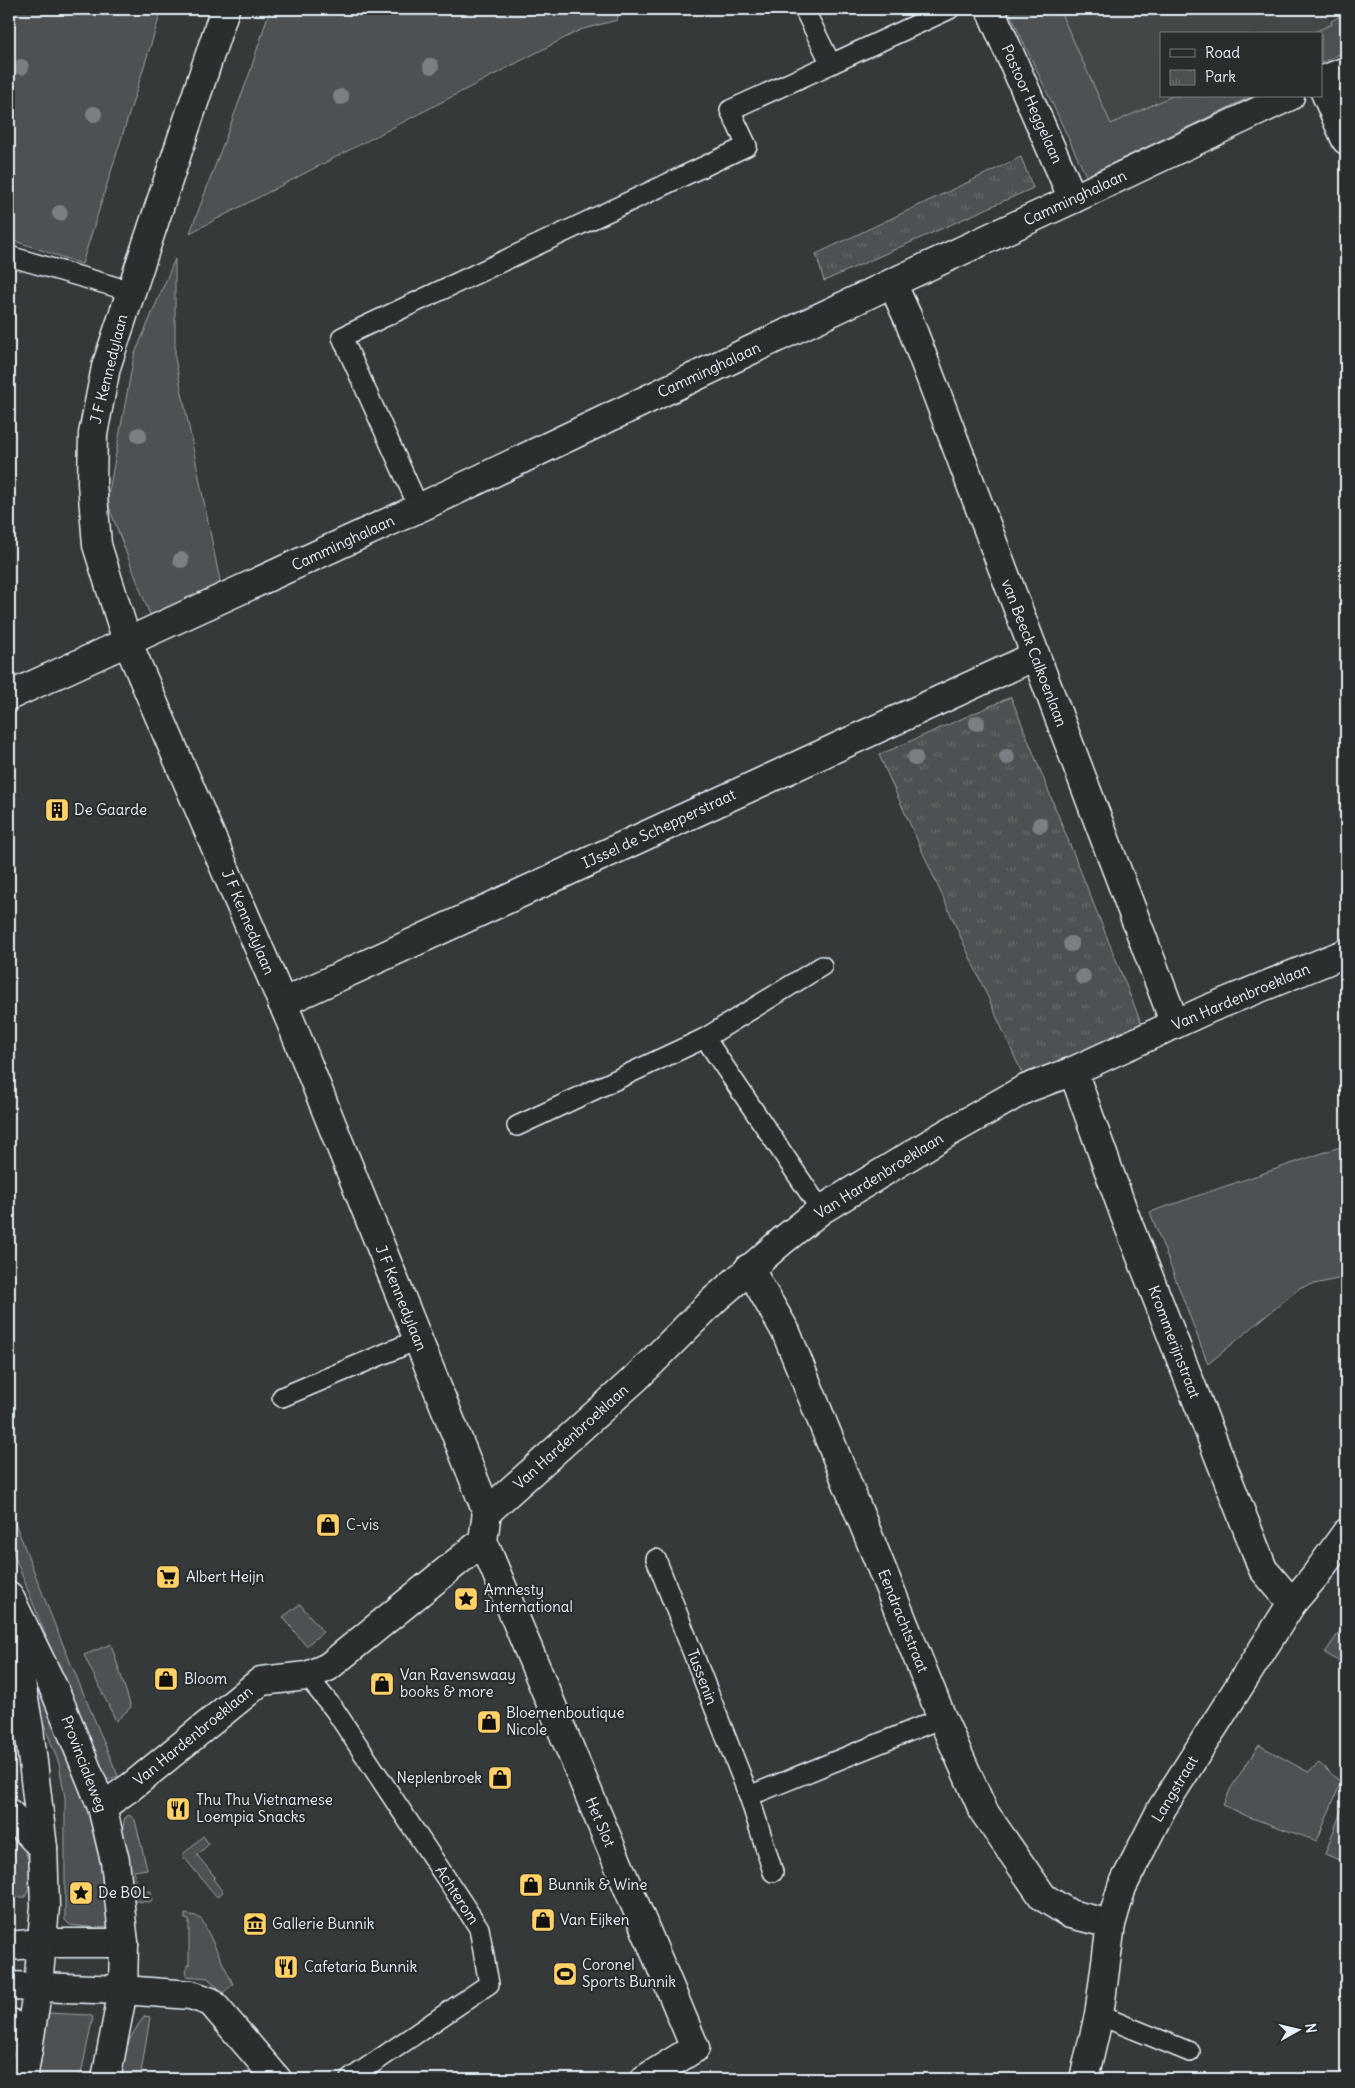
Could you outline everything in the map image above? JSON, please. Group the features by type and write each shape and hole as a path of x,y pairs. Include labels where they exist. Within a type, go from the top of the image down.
{"street":[{"name":"J F Kennedylaan","path":"225,9 106,367 93,434 92,483 98,545 127,641 282,1003 487,1512 483,1541"},
{"name":"Pastoor Heggelaan","path":"990,9 1073,199"},
{"path":"1322,82 1346,70"},
{"path":"1322,84 1346,140"},
{"name":"Camminghalaan","path":"127,641 419,508 1286,98"},
{"name":"van Beeck Calkoenlaan","path":"892,283 908,318 1175,1024"},
{"path":"9,696 127,641"},
{"name":"IJssel de Schepperstraat","path":"282,1003 1035,656"},
{"name":"Van Hardenbroeklaan","path":"487,1512 629,1384 749,1268 822,1210 944,1135 1025,1090 1073,1071 1175,1024 1346,953"},
{"name":"Krommerijnstraat","path":"1073,1071 1125,1216 1263,1569 1292,1603"},
{"name":"Eendrachtstraat","path":"749,1268 786,1332 942,1718 984,1812 1043,1897 1070,1914 1110,1924"},
{"name":"Langstraat","path":"1084,2079 1099,2015 1110,1924 1122,1887 1162,1808 1292,1603 1346,1533"},
{"name":"Van Hardenbroeklaan","path":"102,1807 132,1786 261,1682 307,1676 328,1667 483,1541"},
{"name":"Het Slot","path":"483,1541 695,2048 645,2079"},
{"name":"Provincialeweg","path":"9,1596 56,1693 102,1807 114,1861 124,1943 123,1990 106,2079"},
{"path":"9,1611 29,1728 43,1848 45,1906 38,1987 23,2079"},
{"path":"9,1813 43,1848"},
{"path":"9,1946 41,1943 124,1943"},
{"path":"9,1986 123,1990 191,1995 211,2002 277,2079"},
{"path":"9,2022 28,2050"}],"lane":[{"path":"804,9 831,64"},
{"path":"419,508 342,337 747,146 730,110 950,9"},
{"path":"9,256 130,291"},
{"path":"518,1126 705,1038 822,966"},
{"path":"705,1038 822,1210"},
{"path":"282,1397 417,1340"},
{"name":"Tussenin","path":"656,1559 748,1796 773,1872"},
{"name":"Achterom","path":"307,1676 334,1709 479,1928 489,1984 350,2079"},
{"path":"748,1796 942,1718"},
{"path":"1099,2015 1190,2052"}],"shaded area":[{"path":"1058,9 1324,9 1332,24 1314,32 1160,32 1160,98 1168,98 1111,124"}],"green space":[{"path":"9,9 162,9 82,264 9,239"},
{"path":"270,9 619,9 617,20 580,30 190,233 249,75"},
{"path":"1008,9 1059,9 1111,124 1168,98 1248,98 1086,176"},
{"path":"1346,13 1346,51 1322,63 1322,32 1314,32 1332,24 1331,21"},
{"path":"1021,157 1033,188 824,281 816,254"},
{"path":"175,259 175,358 221,586 150,615 107,502 134,356"},
{"path":"1011,697 1144,1030 1026,1082 879,755"},
{"path":"1346,1145 1346,1277 1301,1287 1208,1364 1150,1212"},
{"path":"9,1507 54,1623 118,1776 103,1782 9,1542"},
{"path":"300,1604 323,1632 306,1646 283,1617"},
{"path":"1346,1622 1346,1640 1340,1650 1346,1654 1346,1666 1325,1653"},
{"path":"111,1644 131,1707 116,1721 84,1655"},
{"path":"28,1654 87,1802 104,1865 108,1926 105,1929 70,1925 65,1920 65,1798 59,1764 36,1703"},
{"path":"1259,1745 1308,1772 1319,1763 1341,1782 1317,1841 1249,1817 1223,1805 1231,1788"},
{"path":"1346,1798 1346,1863 1325,1854"},
{"path":"129,1815 135,1820 147,1869 134,1871 139,1892 151,1891 152,1900 150,1902 133,1901 131,1899 122,1831 125,1818"},
{"path":"203,1836 209,1844 197,1855 215,1877 213,1879 223,1892 217,1897 182,1855"},
{"path":"14,1837 28,1857 30,1865 31,1881 25,1897 10,1897 9,1894 9,1841"},
{"path":"185,1914 196,1916 202,1920 233,1984 223,1993 208,1978 186,1976 187,1965 189,1965 189,1920 185,1919"},
{"path":"47,2013 89,2015 93,2017 80,2079 30,2079"},
{"path":"145,2016 150,2017 140,2079 117,2079 127,2046"}],"place":[{"name":"De Gaarde","path":"57,810"},
{"name":"C-vis","path":"328,1525"},
{"name":"Albert Heijn","path":"168,1577"},
{"name":"Amnesty International","path":"466,1599"},
{"name":"Bloom","path":"166,1679"},
{"name":"Van Ravenswaay books & more","path":"382,1684"},
{"name":"Bloemenboutique Nicole","path":"489,1722"},
{"name":"Neplenbroek","path":"500,1778"},
{"name":"Thu Thu Vietnamese Loempia Snacks","path":"178,1809"},
{"name":"Bunnik & Wine","path":"531,1885"},
{"name":"De BOL","path":"81,1893"},
{"name":"Van Eijken","path":"543,1920"},
{"name":"Gallerie Bunnik","path":"255,1924"},
{"name":"Cafetaria Bunnik","path":"286,1967"},
{"name":"Coronel Sports Bunnik","path":"565,1974"}]}
